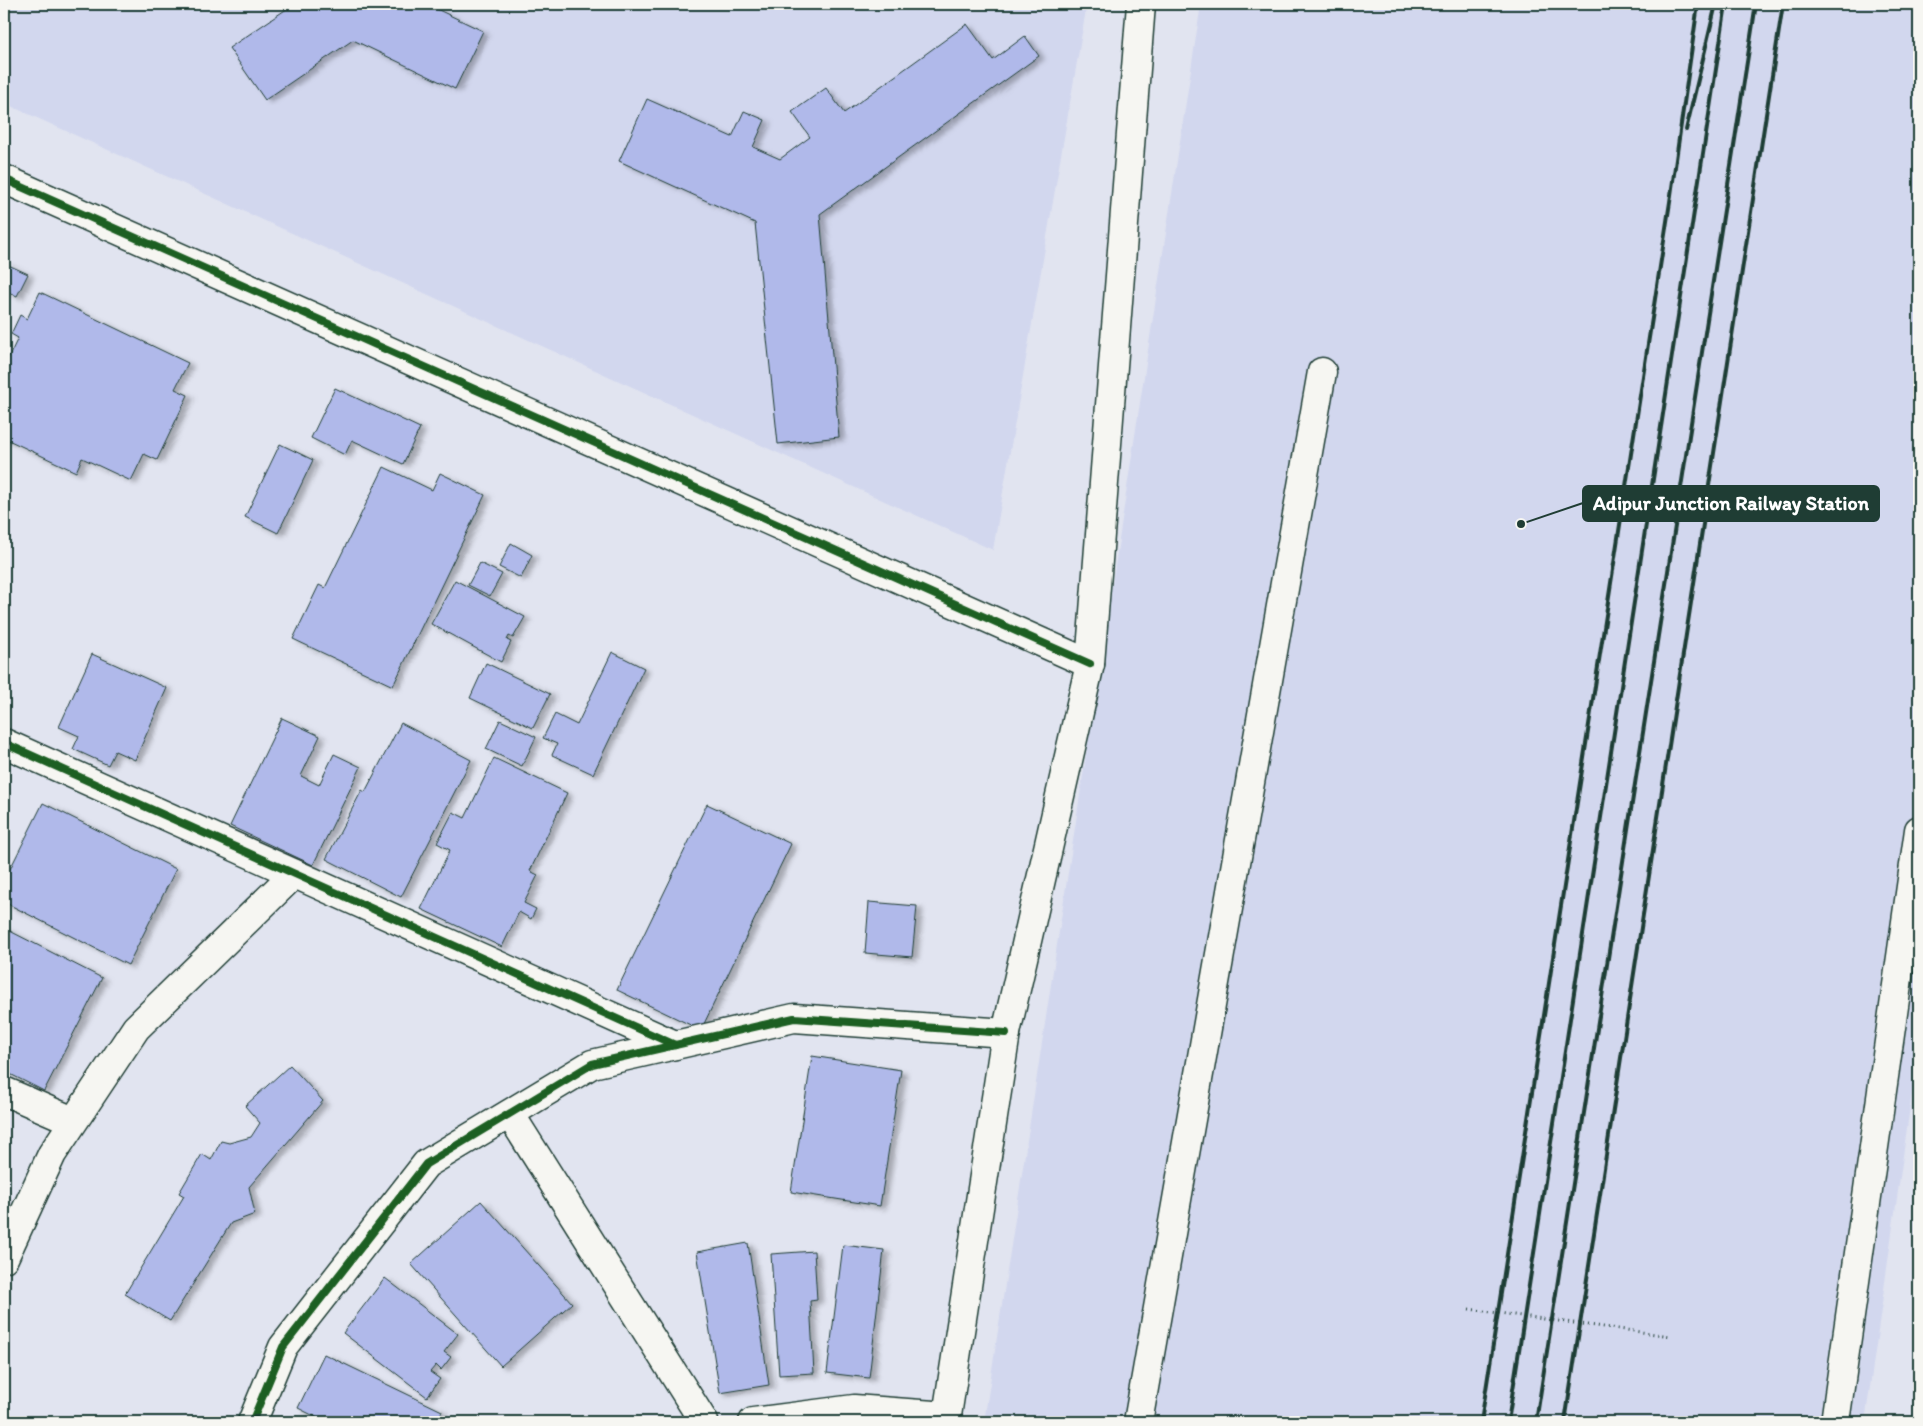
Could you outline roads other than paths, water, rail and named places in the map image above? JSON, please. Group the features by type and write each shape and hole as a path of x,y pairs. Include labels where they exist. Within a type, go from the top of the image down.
{"street":[{"path":"753,1422 854,1409 946,1419 1006,1033 1090,664 1141,4"},
{"path":"4,179 1090,664"},
{"path":"1138,1422 1322,372"},
{"path":"4,743 675,1045"},
{"path":"1835,1422 1919,830"},
{"path":"4,1258 52,1154 136,1028 294,874"},
{"path":"252,1422 283,1347 426,1164 592,1064 794,1018 1006,1033"},
{"path":"4,1091 74,1121"},
{"path":"510,1114 704,1422"}],"railway":[{"path":"1481,1422 1670,202 1698,4"},
{"path":"1686,130 1716,4"},
{"path":"1508,1422 1726,4"},
{"path":"1536,1422 1756,4"},
{"path":"1565,1422 1783,4"}],"place":[{"name":"Adipur Junction Railway Station","path":"1521,524"}]}
